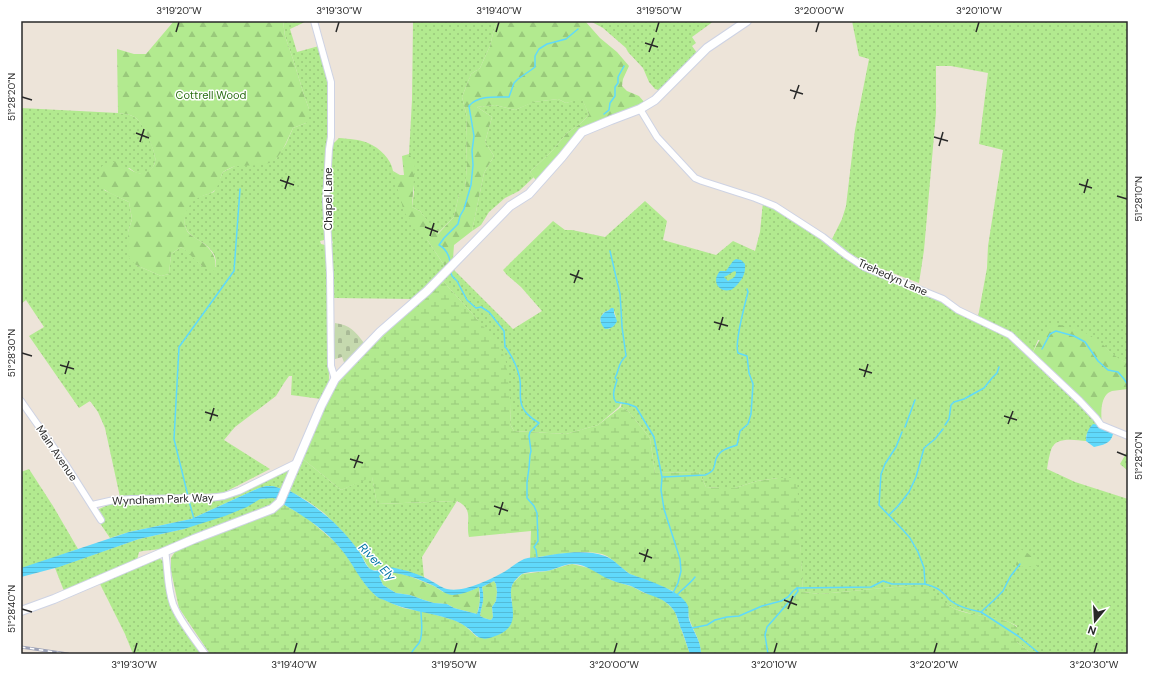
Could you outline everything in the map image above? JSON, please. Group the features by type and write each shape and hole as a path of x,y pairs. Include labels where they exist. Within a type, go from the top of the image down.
{"street":[{"name":"Chapel Lane","path":"314,21 331,82 330,136 326,201 330,274 331,366 335,379"},
{"path":"21,611 54,599 165,551 272,509 280,502 287,489 321,406 335,379 380,332 427,291 510,206 528,194 562,157 582,132 640,109 655,100 706,48 747,21"},
{"name":"Trehedyn Lane","path":"640,109 657,137 695,178 775,206 864,266 943,299 958,310 1010,335 1080,402 1101,425 1122,435 1128,436"},
{"name":"Main Avenue","path":"21,401 102,520"},
{"name":"Wyndham Park Way","path":"92,505 114,500 210,498 224,496 239,491 299,461"},
{"path":"165,551 168,584 173,604 183,622 205,654"}],"green space":[{"name":"Cottrell Wood","path":"174,21 283,21 285,36 309,109 309,119 306,123 293,128 282,151 273,161 264,164 232,167 223,172 214,191 198,198 190,205 185,216 185,227 190,234 212,252 216,266 215,271 205,268 181,247 171,254 169,274 161,276 136,265 129,258 128,232 132,219 129,202 105,190 100,181 100,175 102,166 116,161 138,173 145,173 153,167 155,157 153,148 139,121 127,114 118,113 117,49 134,54 146,54"},
{"path":"283,21 307,21 290,29 297,52 319,46 330,83 324,202 324,240 320,241 321,244 325,245 328,278 329,382 321,399 291,395 292,376 289,376 276,396 235,427 224,440 270,469 223,493 120,497 105,428 98,412 90,401 79,408 29,336 44,327 26,300 21,304 21,108 118,113 130,115 136,118 145,130 151,143 154,154 154,165 150,170 141,174 129,168 104,190 129,202 132,219 128,232 136,265 161,276 169,274 171,254 181,247 202,266 216,267 215,257 211,250 187,231 184,218 188,205 196,198 214,192 223,172 235,166 276,159 286,144 293,128 306,123 309,109 285,36"},
{"path":"413,21 499,21 495,25 490,46 480,68 471,74 462,97 467,117 467,163 465,192 459,194 454,217 437,234 420,211 412,207 414,192 409,154 412,100"},
{"path":"499,21 585,21 600,38 617,52 629,66 623,79 622,86 627,91 639,96 645,103 615,117 599,120 575,136 537,182 530,172 552,151 567,133 580,124 589,115 582,99 566,103 558,99 534,102 515,110 495,105 477,107 492,117 485,142 494,156 484,173 472,231 454,245 453,259 446,268 428,241 404,212 393,171 400,175 404,175 402,156 409,154 415,163 412,207 420,211 438,234 454,217 459,194 465,191 467,163 467,117 462,97 471,74 480,68 490,46 495,25"},
{"path":"590,21 714,21 692,37 696,43 692,46 697,53 659,90 655,89 649,82 643,68 626,48 603,28"},
{"path":"852,21 1128,21 1128,363 1118,359 1099,342 1038,340 1033,352 1010,332 978,317 987,268 988,246 1003,150 979,144 988,73 951,66 936,66 936,113 924,250 919,283 869,264 847,252 832,239 842,219 846,206 855,130 869,59 859,56"},
{"path":"582,98 589,115 580,124 567,133 552,151 530,172 534,177 519,191 505,198 489,212 481,225 472,231 484,173 494,156 485,142 492,117 477,107 495,105 515,110 533,102 558,99 566,103"},
{"path":"339,138 354,139 365,142 377,148 384,154 390,162 428,241 446,268 415,299 333,298 331,244 333,243 332,240 330,240 328,198 332,146"},
{"path":"645,201 667,221 663,240 716,255 733,241 755,251 760,232 763,202 800,224 845,257 931,293 1007,335 1021,347 1049,377 1089,413 1098,425 1086,435 1086,441 1066,440 1053,446 1047,469 1075,482 1128,499 1128,654 1032,654 1017,642 1017,626 1007,621 955,609 943,602 905,586 820,594 803,592 796,478 778,478 757,481 735,488 720,488 706,487 699,472 655,473 650,438 629,412 621,407 622,401 619,407 598,425 566,434 514,431 510,424 511,407 478,320 442,280 453,269 513,329 542,311 521,287 503,270 553,221 565,230 572,230 605,237","holes":["613,308 616,317 615,324 609,329 600,321 603,313"]},
{"path":"442,280 500,346 506,362 511,407 510,424 514,431 566,434 598,425 621,407 629,412 650,438 655,473 699,472 706,487 720,488 735,488 757,481 778,478 797,478 803,592 820,594 905,586 924,588 935,594 955,609 1007,621 1017,627 1017,642 1032,654 701,654 699,642 688,613 688,607 673,591 630,574 607,556 599,553 580,552 530,558 531,531 469,537 468,512 463,504 457,501 377,504 372,477 341,490 303,459 315,427 335,384 341,375"},
{"path":"335,323 345,325 355,332 364,343 368,343 345,365 342,357 332,360"},
{"path":"1053,324 1066,326 1089,335 1100,342 1116,357 1128,363 1128,389 1112,391 1105,396 1101,414 1102,423 1033,352 1045,330"},
{"path":"1128,450 1128,471 1120,464"},
{"path":"303,459 341,490 372,476 377,504 457,501 422,557 424,577 399,569 387,568 371,570 359,551 324,513 290,491"},
{"path":"291,468 282,489 276,487 259,488 191,519 129,532 110,538 91,510 95,511 112,503 120,502 210,500"},
{"path":"29,469 78,549 21,568 21,472"},
{"path":"266,498 277,499 273,504 255,513 161,549 139,552 137,560 64,591 55,568 139,539 184,529"},
{"path":"283,504 307,518 335,542 346,555 365,584 376,596 403,608 454,620 464,625 477,637 488,638 506,630 512,600 510,595 511,588 513,583 522,574 548,571 572,564 589,568 611,580 633,587 663,600 675,612 690,654 210,654 179,608 171,571 171,558 176,550 274,512"},
{"path":"1020,549 1033,558 1037,566 1019,567 1016,565"},
{"path":"158,558 164,562 177,618 201,654 133,654 125,634 99,582"},
{"path":"386,572 409,576 434,586 443,592 470,591 479,587 480,602 477,614 454,608 447,604 434,603 410,595 396,593 383,585 379,576"},
{"path":"494,581 497,592 496,601 492,607 493,617 491,620 480,616 483,599 482,587"}],"water":[{"path":"736,259 741,260 745,264 743,277 732,289 722,290 716,283 717,276 720,271 726,271","holes":["735,271 735,277 728,281 724,277"]},
{"path":"611,308 614,309 617,321 612,327 605,329 601,324 600,319 604,313"},
{"path":"1093,424 1109,430 1113,434 1108,442 1094,447 1086,441 1086,436"},
{"path":"266,486 273,486 282,489 277,499 260,499 247,507 225,516 184,529 139,539 59,567 21,577 21,568 129,532 191,519"},
{"path":"290,491 310,503 336,524 360,552 370,569 378,571 395,568 412,572 441,587 453,590 476,585 491,579 526,558 572,552 598,554 608,557 630,574 670,590 683,599 688,606 689,620 699,641 701,654 690,654 678,619 671,607 665,602 631,586 606,578 578,564 566,565 543,571 528,572 520,575 511,588 513,617 511,624 507,630 498,635 483,639 476,636 465,626 455,621 401,607 378,597 365,585 345,554 328,535 313,523 283,504","holes":["386,572 398,573 415,578 452,595 479,587 480,601 477,614 454,608 447,604 434,603 410,595 396,593 383,585 379,576","494,581 497,592 496,601 492,607 493,617 491,620 480,616 483,599 482,587"]}],"waterway":[{"path":"450,262 447,252 439,245 458,224 471,185 474,136 469,106 473,102 482,98 509,97 514,83 535,67 535,56 539,49 547,44 566,39 578,29"},
{"path":"604,114 609,110 610,103 615,96 615,87 624,66"},
{"path":"188,496 174,439 179,347 234,271 240,189"},
{"path":"610,251 620,294 626,356 620,364 615,378 617,380 614,397 616,402 636,407 654,437 662,477 661,490 664,509 680,559 681,571 678,583 673,593"},
{"path":"451,273 467,300 476,308 481,307 489,312 504,331 505,347 514,362 519,375 520,399 523,409 539,423 530,432 529,436 531,451 527,482 527,498 534,506 537,513 538,541 534,547 537,557"},
{"path":"663,477 705,475 710,473 714,468 720,452 737,445 740,431 748,424 751,414 753,384 749,373 747,356 738,353 737,348 740,323 748,292 747,289"},
{"path":"1042,349 1050,334 1056,331 1074,336 1085,342 1098,361 1108,370 1118,372 1128,385"},
{"path":"945,425 949,419 951,405 954,402 964,399 984,388 997,373 999,367"},
{"path":"905,427 915,400"},
{"path":"889,515 909,492 916,477 924,448 935,439 943,429"},
{"path":"902,432 896,447 885,464 881,474 879,505 910,538 918,552 924,568 925,584"},
{"path":"189,501 194,519"},
{"path":"692,628 707,625 715,620 739,616 762,606 781,601 788,597 797,588 871,587 883,581 892,584 925,584 940,590 950,600 958,605 981,612 1003,591 1010,577 1020,564"},
{"path":"677,595 695,577"},
{"path":"768,654 765,635 767,627 795,595 798,591 797,588"},
{"path":"411,654 421,640 421,611"},
{"path":"981,612 1018,636 1040,654"}],"railway":[{"path":"21,647 68,654"}],"water label":[{"name":"River Ely","path":"377,562"}]}
